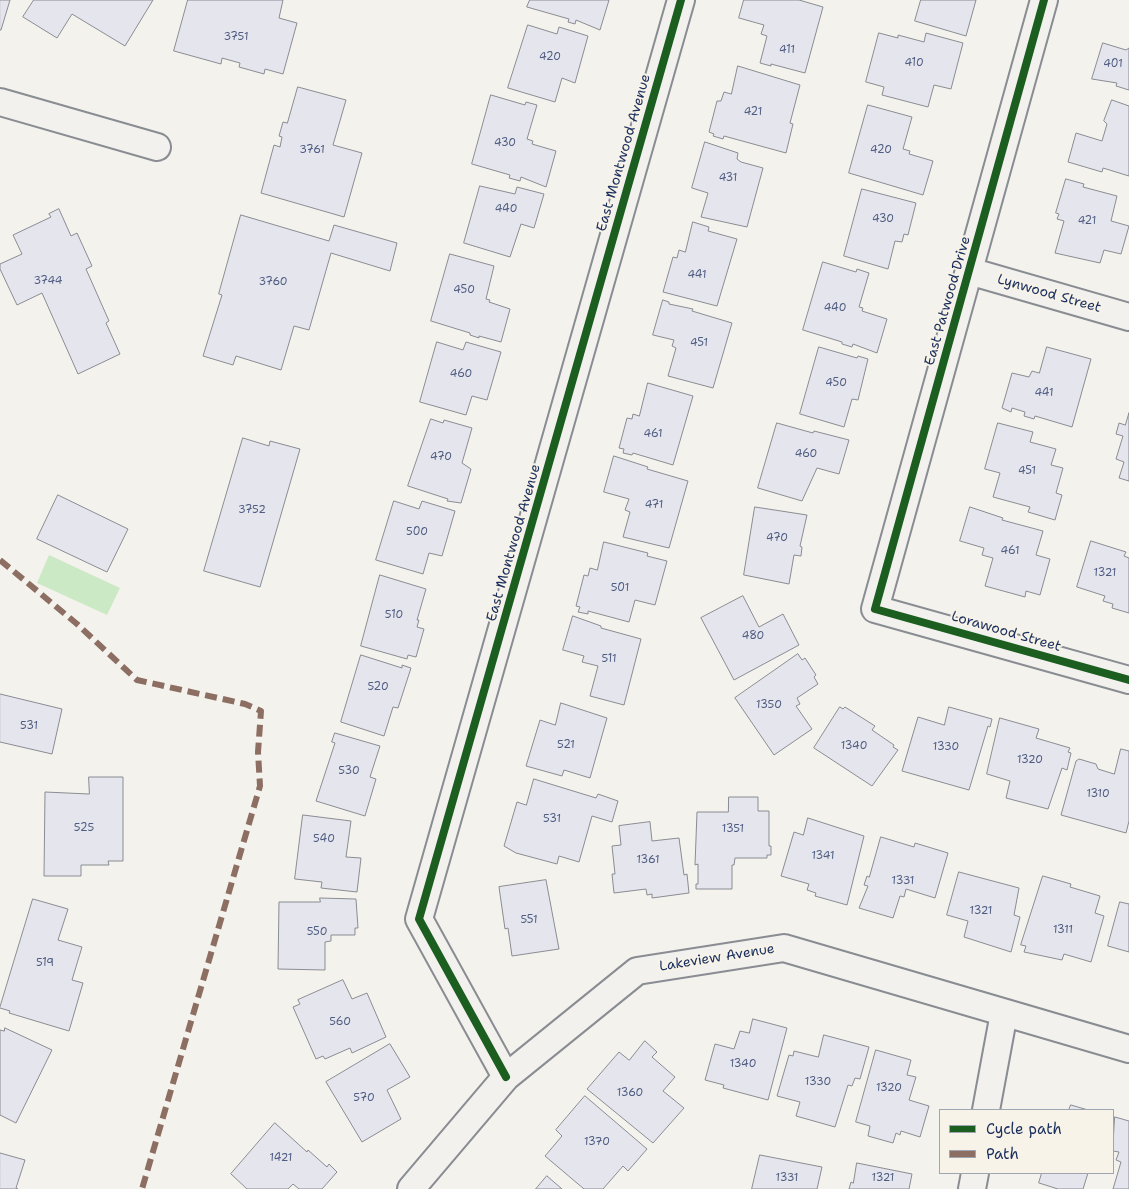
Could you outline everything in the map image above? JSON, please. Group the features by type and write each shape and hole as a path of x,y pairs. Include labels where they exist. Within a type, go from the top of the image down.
{"street":[{"name":"East Montwood Avenue","path":"506,1077 420,919 681,0"},
{"name":"East Patwood Drive","path":"875,609 1044,0"},
{"path":"0,102 157,147"},
{"name":"Lynwood Street","path":"969,271 1129,316"},
{"name":"Lorawood Street","path":"875,609 1129,680"},
{"name":"Lakeview Avenue","path":"411,1189 506,1077 636,971 784,948 1129,1049"},
{"path":"986,1109 1004,1013"},
{"path":"972,1189 975,1174"}],"green space":[{"path":"49,555 120,588 107,615 37,583"}],"building":[{"path":"0,0 10,0 1,30 0,30"},
{"path":"34,0 153,0 125,46 72,14 57,38 23,17"},
{"path":"188,0 283,0 279,18 297,23 283,74 265,69 264,74 239,67 240,63 222,58 221,64 174,51"},
{"path":"530,0 609,0 600,30 576,20 575,24 568,22 569,19 527,7"},
{"path":"744,0 799,0 823,7 805,73 760,63 767,36 761,34 764,25 739,18"},
{"path":"921,0 976,0 966,36 915,21"},
{"path":"528,25 557,34 559,27 588,36 575,83 562,78 555,102 508,88"},
{"path":"879,33 898,38 898,35 924,42 926,33 963,43 951,89 934,85 928,107 882,95 884,87 866,82"},
{"path":"1103,43 1126,50 1129,48 1129,90 1116,86 1117,83 1092,79"},
{"path":"738,66 800,85 790,123 793,124 786,153 724,136 723,139 713,136 714,134 709,132 717,101 721,101 724,92 731,94"},
{"path":"298,87 346,100 333,145 362,153 344,217 261,193 274,145 280,147 282,137 279,136 283,122 287,123"},
{"path":"491,95 525,105 526,102 537,105 527,139 533,141 532,144 556,151 546,187 521,177 520,181 509,178 510,175 472,164"},
{"path":"1112,100 1129,106 1129,176 1103,168 1102,172 1068,162 1076,133 1102,141 1107,124 1104,121"},
{"path":"868,105 912,117 903,149 910,151 909,154 933,161 923,195 849,173"},
{"path":"705,142 738,153 737,159 741,162 763,168 747,227 701,217 708,193 692,188"},
{"path":"1066,179 1084,184 1083,187 1117,196 1111,221 1129,226 1121,254 1104,250 1100,263 1055,253 1064,221 1057,219 1059,214 1056,213"},
{"path":"480,186 515,194 517,187 544,194 534,228 521,224 510,257 464,243"},
{"path":"862,189 916,203 908,235 904,234 902,242 895,241 888,269 844,256"},
{"path":"59,209 71,236 77,233 92,266 86,269 109,321 106,323 120,354 78,374 42,293 17,305 0,269 0,264 22,254 13,235 51,217 49,214"},
{"path":"241,215 329,241 334,225 397,243 390,271 331,253 309,330 294,326 281,370 236,356 233,365 203,356 222,295 219,294"},
{"path":"693,222 709,227 708,231 737,239 717,306 663,292 673,257 677,258 679,250 685,252"},
{"path":"450,254 494,266 486,299 490,300 489,302 510,309 501,342 479,336 479,338 470,335 470,333 431,321"},
{"path":"823,262 856,272 857,269 869,273 859,307 863,308 862,311 887,319 877,353 853,344 852,347 842,344 842,342 803,330"},
{"path":"663,300 669,302 669,304 693,309 692,311 732,323 713,388 668,376 676,348 672,346 674,340 653,335"},
{"path":"437,342 463,350 466,342 501,352 487,400 472,396 466,415 420,402"},
{"path":"819,347 857,358 858,356 868,359 858,400 852,399 844,427 800,414"},
{"path":"1047,347 1091,359 1072,427 1035,416 1034,419 1024,416 1025,412 1012,408 1011,412 1002,408 1012,373 1029,377 1032,371 1039,373"},
{"path":"648,383 693,396 673,465 633,453 632,455 623,453 624,449 619,448 627,418 632,419 633,414 639,416"},
{"path":"1129,413 1129,481 1119,478 1124,462 1116,459 1123,436 1116,434 1119,423 1125,425"},
{"path":"431,419 443,423 444,420 472,428 462,463 471,469 461,503 447,501 448,499 408,486"},
{"path":"777,423 849,440 839,474 817,468 802,501 758,488"},
{"path":"998,423 1033,432 1030,442 1056,449 1051,465 1063,468 1056,493 1062,495 1055,520 1028,512 1030,507 993,497 1000,473 985,469"},
{"path":"243,438 269,446 270,441 300,449 260,587 204,571"},
{"path":"614,456 648,467 647,469 688,481 669,548 623,537 630,512 625,510 629,499 604,492"},
{"path":"58,495 128,529 107,572 37,539"},
{"path":"394,501 419,509 422,501 455,511 442,556 429,553 423,574 376,560"},
{"path":"755,507 807,515 800,546 802,547 801,556 794,555 789,584 744,575"},
{"path":"970,507 1003,518 1002,520 1043,531 1036,555 1050,559 1040,595 1026,591 1025,597 985,586 993,558 982,555 984,548 960,541"},
{"path":"1091,541 1126,552 1124,556 1129,558 1129,613 1112,608 1113,604 1103,601 1105,596 1077,587"},
{"path":"604,542 648,553 647,556 667,561 655,605 635,600 629,622 588,611 588,614 578,612 580,607 576,606 584,575 588,576 590,568 597,570"},
{"path":"380,575 426,589 417,620 419,620 417,627 424,629 416,657 408,655 407,659 361,646"},
{"path":"743,596 759,627 783,614 799,645 734,680 701,618"},
{"path":"573,616 601,626 601,628 641,639 624,705 590,696 598,666 582,662 584,656 563,650"},
{"path":"798,654 802,660 805,658 816,675 814,677 818,684 797,698 800,704 796,706 812,729 774,755 735,698"},
{"path":"361,655 402,668 402,665 411,668 398,708 393,707 384,736 341,722"},
{"path":"0,694 62,709 52,754 0,742"},
{"path":"561,703 607,718 590,778 564,770 562,776 526,766 540,720 555,725"},
{"path":"840,707 843,709 845,707 875,726 872,730 894,745 893,747 898,750 872,786 814,748"},
{"path":"949,707 992,719 990,727 988,726 969,790 902,771 918,717 944,725"},
{"path":"1000,718 1039,729 1036,738 1070,748 1068,752 1071,753 1067,770 1062,768 1048,809 1006,798 1010,781 987,774"},
{"path":"335,733 380,746 370,777 376,779 365,816 316,801 335,743 332,742"},
{"path":"1121,749 1129,751 1129,821 1126,833 1061,815 1076,761 1079,759 1096,764 1098,769 1114,774"},
{"path":"89,777 123,777 123,861 108,861 109,865 81,865 81,876 44,876 45,792 89,794"},
{"path":"534,779 596,798 598,794 618,801 612,822 592,816 579,862 559,856 557,864 516,853 504,846 517,802 526,805"},
{"path":"729,797 758,797 758,811 769,811 769,846 771,846 771,855 767,855 767,858 735,858 734,865 732,865 732,889 696,889 696,884 698,884 698,864 695,865 697,812 728,812"},
{"path":"303,815 351,821 346,857 361,858 357,892 321,888 322,882 295,879"},
{"path":"808,818 864,836 847,905 815,896 816,893 807,890 809,884 781,876 794,832 803,835"},
{"path":"650,822 652,841 679,838 684,875 687,874 689,893 652,898 652,894 647,895 646,889 614,893 612,874 615,874 612,846 621,845 619,826"},
{"path":"881,837 914,847 915,843 948,853 935,898 906,889 904,897 900,896 893,918 859,908 868,886 864,885 867,876 869,877"},
{"path":"959,872 1019,888 1014,915 1020,917 1011,952 964,937 968,921 947,915"},
{"path":"1043,876 1071,884 1070,887 1100,896 1095,913 1104,916 1091,962 1064,954 1062,960 1024,952 1026,946 1021,945"},
{"path":"546,880 559,949 512,956 508,928 505,929 499,887"},
{"path":"320,898 356,899 358,928 355,928 355,935 331,935 331,941 325,942 325,970 278,969 279,902 320,902"},
{"path":"33,899 68,909 58,940 82,947 72,980 83,983 69,1031 9,1013 10,1011 0,1008"},
{"path":"1120,902 1129,904 1129,952 1108,946"},
{"path":"343,980 352,999 367,993 386,1037 352,1053 350,1048 325,1059 323,1056 316,1059 293,1007 300,1004 298,1000"},
{"path":"753,1019 787,1028 768,1100 723,1088 724,1085 705,1080 715,1044 734,1049 740,1031 749,1033"},
{"path":"5,1028 52,1050 16,1123 0,1115 0,1030 4,1031"},
{"path":"824,1035 869,1047 860,1079 855,1078 852,1086 848,1085 835,1127 796,1116 800,1102 777,1096 789,1055 793,1056 794,1051 818,1057"},
{"path":"645,1041 657,1052 652,1057 675,1077 663,1091 684,1108 653,1143 587,1089 619,1052 629,1060"},
{"path":"390,1044 410,1077 387,1090 401,1119 362,1142 326,1082"},
{"path":"876,1050 911,1060 907,1075 916,1077 909,1100 929,1106 920,1137 901,1131 900,1135 896,1133 893,1143 868,1136 870,1126 856,1122"},
{"path":"585,1096 647,1149 628,1171 623,1166 603,1189 584,1189 545,1156 562,1136 556,1130"},
{"path":"1071,1105 1085,1109 1069,1109"},
{"path":"1115,1117 1129,1121 1129,1189 1113,1189 1121,1162 1116,1160 1119,1152 1114,1151"},
{"path":"275,1123 307,1152 308,1150 327,1167 329,1164 337,1172 322,1189 299,1189 293,1184 288,1189 247,1189 231,1174"},
{"path":"0,1153 25,1160 16,1188 18,1189 0,1189"},
{"path":"760,1155 822,1167 817,1189 752,1189"},
{"path":"857,1163 912,1174 909,1189 849,1189 851,1182 853,1183"},
{"path":"1042,1174 1088,1174 1083,1189 1058,1189 1039,1183"},
{"path":"547,1176 562,1189 536,1189"}],"marked path":[{"path":"0,560 77,624 137,680 245,704 261,711 258,752 260,786 142,1189"}],"cycle path":[{"path":"506,1077 419,919 681,0"},
{"path":"1044,0 875,609 1129,680"}]}
